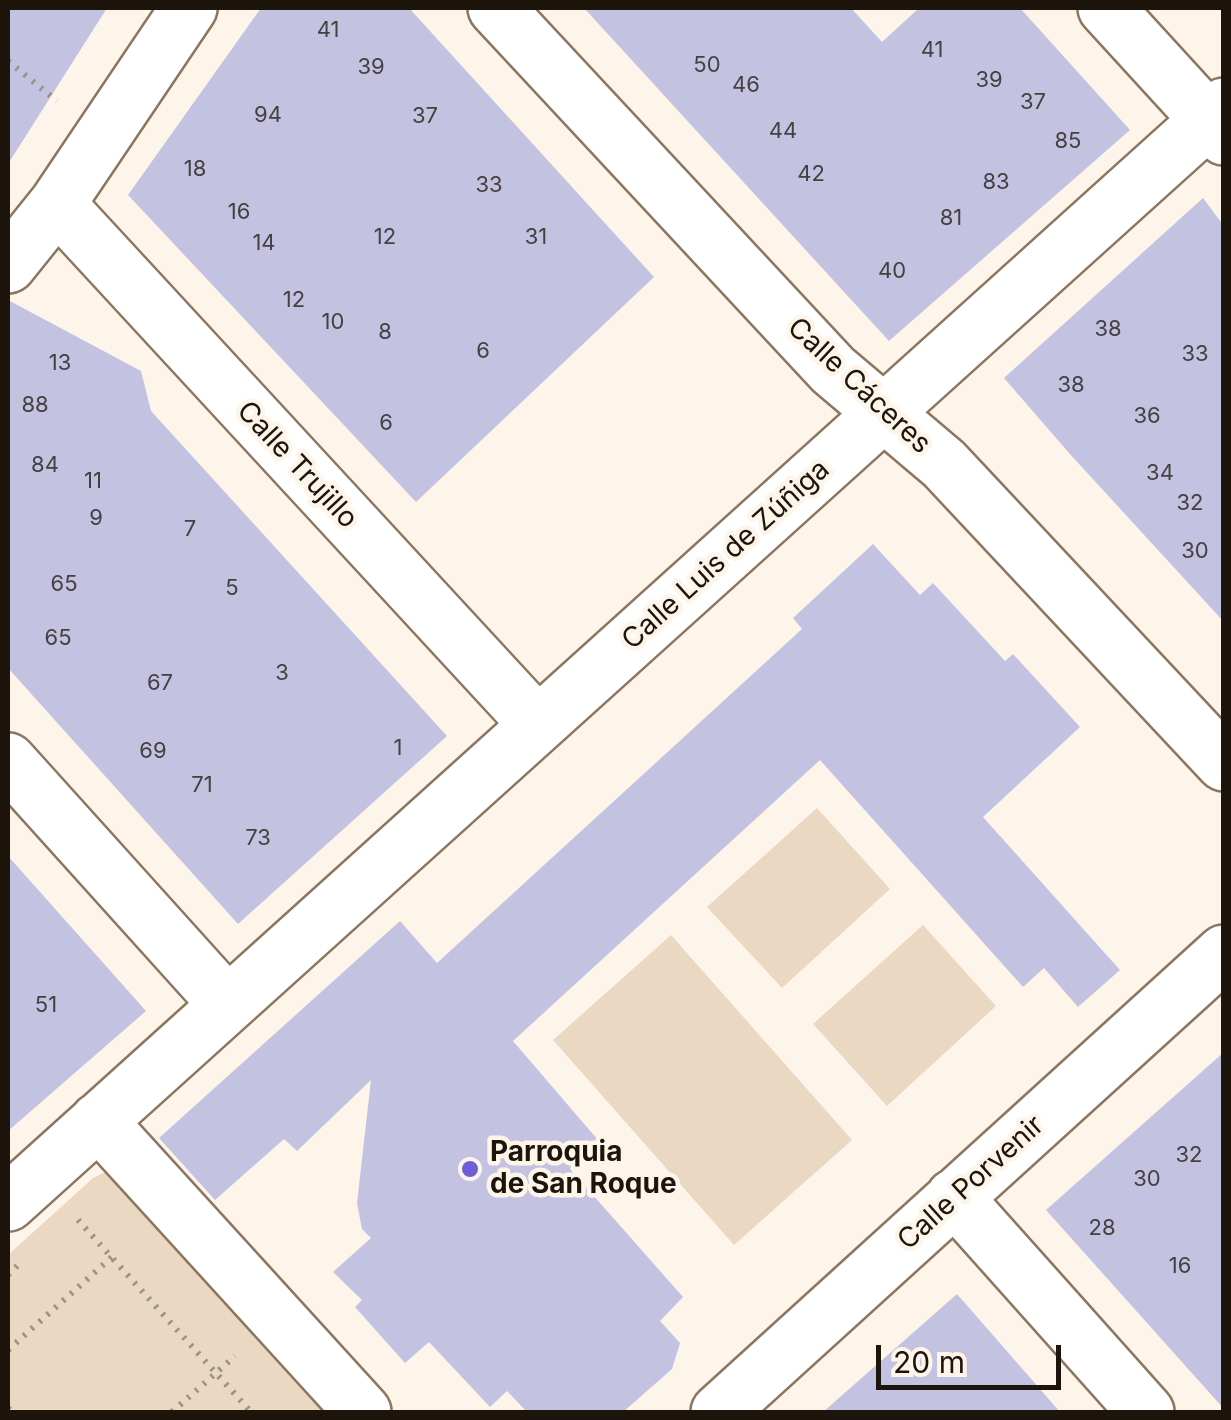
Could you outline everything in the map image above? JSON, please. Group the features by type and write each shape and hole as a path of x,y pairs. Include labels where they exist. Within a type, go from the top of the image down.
{"street":[{"path":"8,266 56,204 188,8"},
{"name":"Calle Cáceres","path":"496,8 833,370 944,464 1224,763"},
{"path":"1106,8 1218,121"},
{"name":"Calle Luis de Zúñiga","path":"8,1202 883,414 1218,121"},
{"name":"Calle Trujillo","path":"56,204 538,725"},
{"path":"8,761 227,1004"},
{"name":"Calle Porvenir","path":"719,1412 1224,953"},
{"path":"98,1121 362,1412"},
{"path":"954,1198 1146,1412"}],"path":[{"path":"74,1215 251,1412"},
{"path":"8,1350 112,1257"},
{"path":"172,1412 242,1350"}],"shaded area":[{"path":"817,808 890,889 782,988 707,907"},
{"path":"923,925 996,1006 887,1106 813,1024"},
{"path":"671,935 852,1140 734,1245 553,1040"},
{"path":"108,1171 335,1412 8,1412 8,1255 93,1178"}],"building":[{"path":"8,8 107,8 8,164"},
{"path":"261,8 409,8 654,277 416,502 128,195"},
{"path":"584,8 851,8 882,42 919,8 1020,8 1130,130 889,341"},
{"path":"1203,198 1224,226 1224,622 1004,378"},
{"path":"8,300 141,371 151,411 447,736 238,924 8,668"},
{"path":"873,544 920,595 933,583 1005,661 1013,654 1080,727 983,817 1120,970 1078,1007 1044,968 1023,987 820,760 513,1041 598,1140 570,1169 683,1297 660,1321 680,1343 672,1369 623,1412 527,1412 507,1391 490,1407 429,1342 405,1363 355,1307 362,1300 333,1272 371,1238 362,1229 357,1203 371,1080 297,1151 284,1139 215,1200 159,1138 400,921 437,963 802,629 793,618"},
{"path":"8,856 146,1011 8,1131"},
{"path":"1224,1052 1224,1409 1046,1210"},
{"path":"957,1294 1060,1412 823,1412"}],"place":[{"name":"Parroquia de San Roque","path":"470,1169"}]}
